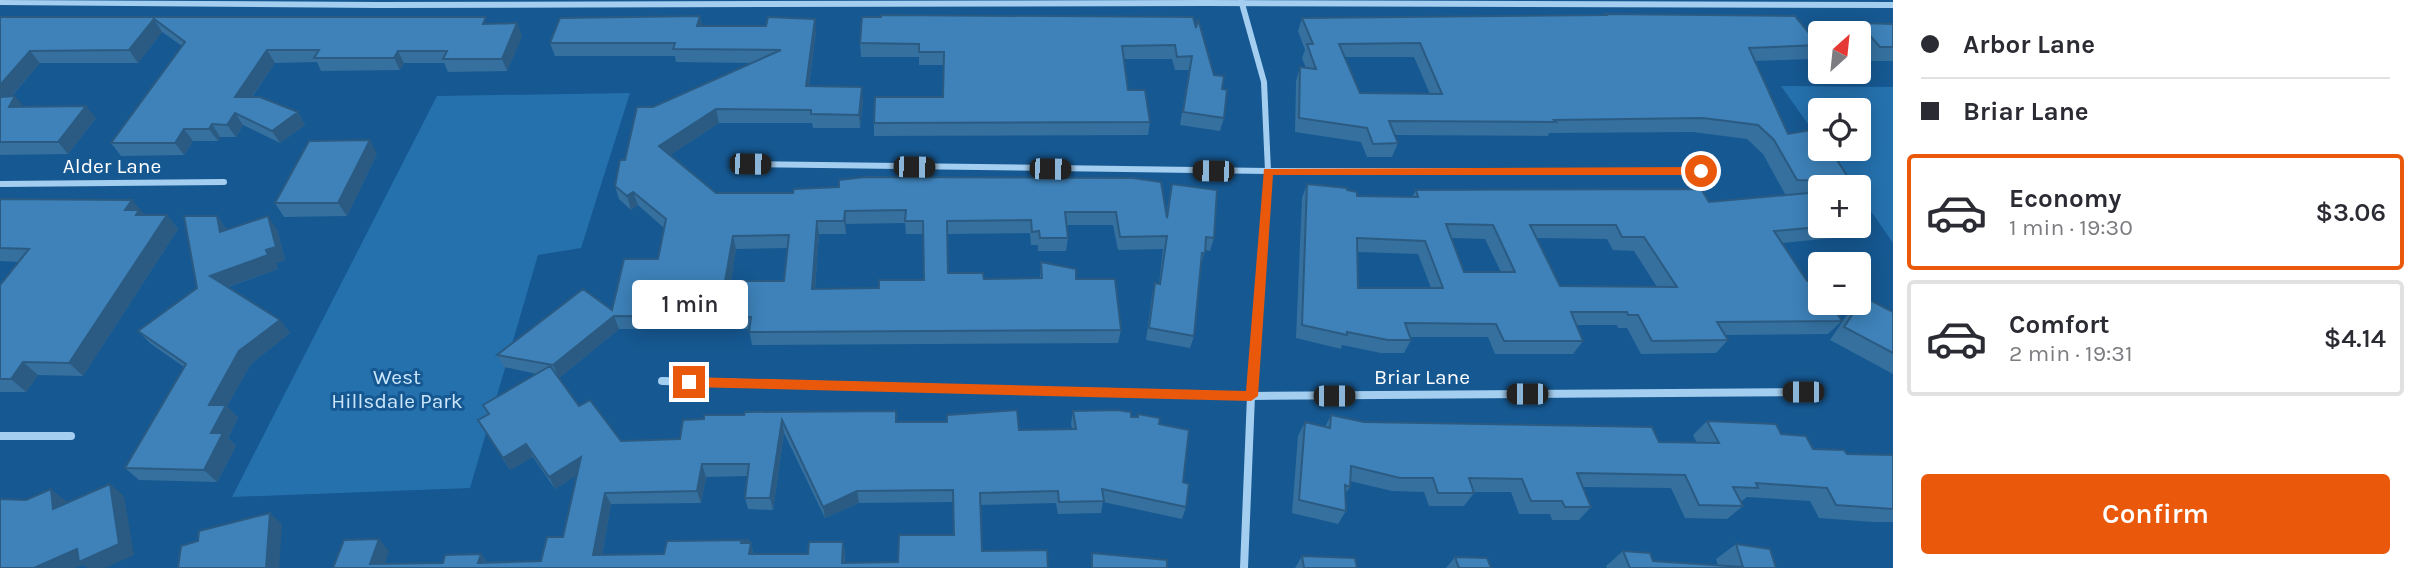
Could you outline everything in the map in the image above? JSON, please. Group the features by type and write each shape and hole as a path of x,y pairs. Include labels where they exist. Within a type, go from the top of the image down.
{"street":[{"path":"1242,1 1265,82 1268,172 1251,396 1244,568"},
{"path":"0,2 1242,1 1893,5"},
{"path":"750,164 1268,172 1701,171"},
{"name":"Alder Lane","path":"0,184 224,182"},
{"name":"Briar Lane","path":"662,381 1251,396 1803,392"},
{"path":"0,436 71,436"}],"green space":[{"path":"1781,86 1893,87 1893,243 1871,211 1871,175 1844,175 1835,161 1871,161 1871,98 1808,98 1808,124"},
{"name":"West Hillsdale Park","path":"630,93 581,248 538,255 470,488 232,497 437,96"}],"building":[{"path":"1605,14 1795,16 1808,32 1808,45 1749,48 1788,134 1808,131 1808,161 1838,161 1847,175 1808,175 1808,180 1797,180 1774,140 1758,125 1703,118 1554,120 1556,122 1389,121 1398,143 1373,144 1367,128 1299,118 1300,67 1316,69 1307,44 1313,44 1302,18","holes":["1420,43 1442,94 1360,93 1339,44"]},
{"path":"700,16 697,26 766,26 768,17 815,19 806,86 862,87 859,115 811,114 811,110 716,109 659,146 716,193 793,193 794,189 839,187 839,180 866,177 1133,178 1161,182 1167,218 1172,184 1217,190 1214,238 1206,237 1205,253 1202,253 1194,336 1149,328 1155,283 1160,284 1167,236 1120,237 1116,212 1065,212 1068,238 1040,238 1039,231 1032,232 1031,220 947,221 948,273 983,273 984,279 1042,278 1041,262 1076,269 1076,279 1115,279 1121,330 749,332 751,317 614,316 553,365 497,355 583,289 612,310 624,259 658,259 666,219 633,192 627,196 615,186 620,160 625,160 637,107 653,107 781,50 673,49 675,43 550,43 560,18","holes":["906,210 905,221 923,221 924,280 879,280 879,288 812,289 817,221 844,221 845,211","789,235 784,281 725,281 733,236"]},
{"path":"0,17 486,17 483,24 517,23 502,59 443,59 447,51 398,51 394,58 314,58 319,50 267,50 235,97 260,97 298,112 272,131 235,113 227,125 212,124 209,129 184,129 175,143 111,143 185,42 154,19 129,50 30,51 0,85"},
{"path":"862,17 1193,17 1196,28 1198,19 1214,75 1224,76 1222,89 1227,90 1224,118 1183,112 1192,56 1177,57 1175,45 1122,46 1128,90 1145,90 1150,122 874,123 875,97 943,97 944,52 919,52 919,44 860,43"},
{"path":"1871,23 1893,24 1893,47 1880,47 1871,37"},
{"path":"15,96 9,107 86,106 58,142 0,142 0,97"},
{"path":"370,140 338,203 275,203 309,141"},
{"path":"1307,184 1347,188 1357,192 1357,196 1418,197 1416,190 1701,189 1709,202 1808,193 1808,228 1774,231 1808,281 1808,315 1838,315 1842,321 1717,322 1728,340 1652,341 1638,315 1628,315 1627,312 1571,312 1583,341 1504,341 1496,324 1405,323 1411,340 1388,340 1347,332 1347,335 1302,325","holes":["1446,224 1493,225 1515,272 1464,272","1530,225 1616,225 1622,237 1644,237 1677,287 1560,286","1357,238 1425,241 1443,288 1358,288"]},
{"path":"0,199 132,200 125,210 139,210 136,215 167,215 69,363 23,362 11,379 0,379 0,285 29,249 0,248"},
{"path":"184,216 217,216 220,232 268,216 276,247 266,250 268,255 210,276 280,320 239,351 209,405 226,405 211,433 223,433 204,470 125,468 186,364 138,331 197,288"},
{"path":"1871,301 1893,312 1893,353 1844,327 1852,315 1871,315"},
{"path":"550,366 579,406 590,400 621,441 680,439 683,420 704,419 704,415 744,415 745,412 896,411 896,422 947,422 947,415 1017,410 1019,430 1076,429 1073,411 1117,410 1131,412 1131,417 1138,417 1138,414 1160,418 1159,424 1189,430 1183,482 1189,484 1186,507 1102,489 1104,501 1059,502 1058,491 980,493 982,551 1047,550 1048,568 333,568 344,540 379,539 370,564 443,563 445,555 481,554 478,563 541,561 547,537 563,537 581,457 549,477 526,444 503,458 478,420 489,414 483,405","holes":["782,420 823,507 857,491 953,490 954,535 899,535 898,562 842,563 843,542 809,542 808,554 749,554 751,543 740,543 749,540 667,541 664,554 593,555 605,493 697,491 702,464 749,464 745,498 770,498"]},
{"path":"1331,415 1364,422 1652,427 1659,442 1719,443 1707,421 1776,424 1781,434 1806,436 1813,449 1844,450 1847,454 1893,455 1893,509 1836,505 1827,488 1756,483 1758,488 1733,487 1743,506 1699,505 1685,475 1577,473 1591,507 1565,507 1562,501 1531,501 1522,479 1469,478 1474,493 1438,493 1433,478 1400,478 1351,466 1350,487 1345,485 1346,511 1299,500 1305,422 1330,428"},
{"path":"110,484 119,544 79,562 77,549 34,568 0,568 0,499 26,500 51,489 53,509"},
{"path":"270,513 266,568 178,568 181,546 198,541 199,531"},
{"path":"1736,544 1770,549 1776,568 1630,568 1623,551 1650,553 1653,561 1743,567"},
{"path":"1092,553 1167,560 1167,568 1092,568"},
{"path":"1302,556 1355,558 1357,568 1304,568"},
{"path":"1455,557 1487,558 1491,568 1459,568"}],"route":[{"path":"689,382 1251,396 1268,172 1701,171"}]}
